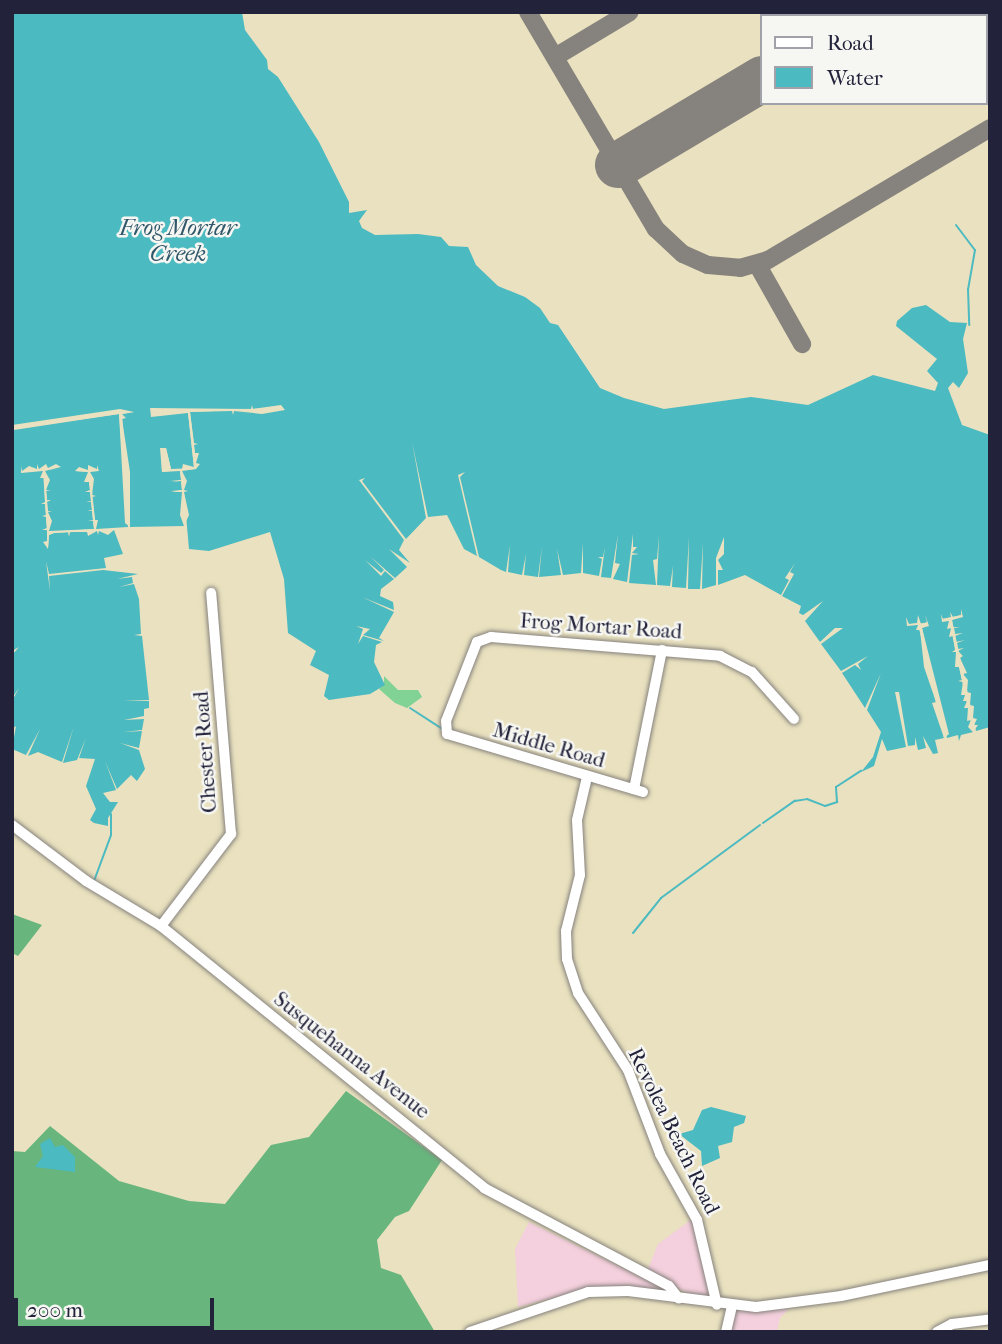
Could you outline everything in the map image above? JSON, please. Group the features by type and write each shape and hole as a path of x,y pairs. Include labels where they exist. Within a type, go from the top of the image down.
{"street":[{"name":"Chester Road","path":"161,926 231,834 211,593"},
{"name":"Frog Mortar Road","path":"446,732 469,655 481,639 711,654 739,663 794,719"},
{"name":"Middle Road","path":"446,732 638,790 662,650"},
{"name":"Revolea Beach Road","path":"587,776 577,820 580,875 566,930 567,959 578,993 631,1077 660,1154 697,1220 717,1305"},
{"name":"Susquehanna Avenue","path":"12,825 86,881 161,926 484,1188 669,1286 679,1298"},
{"path":"470,1332 588,1292 628,1291 732,1307 830,1298 990,1265"},
{"path":"726,1332 732,1307"},
{"path":"937,1332 952,1324 990,1319"}],"shaded area":[{"path":"692,1219 713,1301 690,1295 647,1271 658,1244"},
{"path":"529,1222 663,1288 663,1291 598,1286 518,1307 515,1249"},
{"path":"789,1309 780,1318 777,1332 730,1332 735,1311"}],"green space":[{"path":"384,676 398,690 418,690 422,697 407,708 395,703 379,689 384,685"},
{"path":"12,914 42,925 18,956 12,953"},
{"path":"346,1091 442,1160 409,1211 395,1217 377,1240 381,1268 401,1275 435,1332 12,1332 12,1151 25,1152 50,1126 119,1181 189,1201 225,1204 271,1145 309,1137"}],"water":[{"name":"Frog Mortar Creek","path":"12,12 242,12 245,30 267,60 268,69 278,77 319,142 349,202 349,213 367,210 359,221 362,228 375,235 418,234 441,237 449,246 468,247 476,265 498,286 525,297 540,308 550,323 558,325 600,388 624,398 664,409 751,397 808,405 873,375 935,391 938,383 927,371 937,359 896,326 897,321 912,308 926,305 950,322 967,323 963,339 968,373 959,388 953,382 948,388 962,425 990,435 990,727 976,731 952,620 962,615 942,619 949,620 973,732 961,735 959,741 958,735 947,738 922,628 927,623 909,624 918,624 944,738 935,740 938,753 933,754 923,736 926,748 918,750 915,737 915,745 908,746 899,692 895,692 906,747 887,751 882,739 874,766 861,772 873,757 881,732 867,710 881,673 865,708 842,673 855,665 861,670 858,664 868,656 841,671 821,644 843,628 835,628 820,642 805,621 823,601 803,615 799,613 801,606 782,596 794,574 790,572 795,563 785,578 789,580 781,595 745,575 718,585 718,570 723,570 718,560 724,554 724,537 716,558 716,585 702,589 703,543 700,589 688,589 689,537 686,588 672,587 673,566 670,586 657,585 659,535 657,559 653,560 656,585 629,583 632,555 639,554 632,553 637,547 633,547 633,534 627,582 613,579 620,564 615,563 618,534 611,578 601,577 605,547 603,557 598,557 602,559 599,576 583,573 583,543 581,573 563,575 557,549 561,575 539,577 542,546 538,577 524,575 526,554 522,575 508,572 510,545 506,572 479,557 460,477 465,472 458,475 477,556 464,549 447,515 428,517 412,442 426,518 406,539 362,481 365,478 359,480 404,540 399,550 410,563 389,549 407,567 395,578 371,557 384,570 381,573 365,560 381,576 385,571 394,579 381,589 380,596 393,602 394,610 362,597 394,612 379,638 384,641 363,635 370,629 356,626 363,629 358,644 363,636 382,642 376,645 374,662 385,685 370,694 329,700 324,696 329,675 310,665 316,651 288,633 284,579 270,532 209,551 189,549 182,470 196,469 195,455 199,454 195,454 190,412 284,408 150,411 188,412 194,468 171,469 166,448 161,448 162,472 180,470 181,480 171,482 181,481 182,490 171,492 182,492 184,526 130,527 122,414 134,412 120,412 13,429 119,414 128,527 96,529 90,472 98,469 75,471 88,472 94,529 49,532 45,470 60,469 21,471 43,471 48,548 49,535 54,533 114,530 123,554 104,558 106,568 49,574 46,561 50,591 49,576 103,570 138,574 117,579 132,577 133,583 119,587 134,584 139,599 141,634 134,635 142,636 149,700 123,700 149,701 149,708 144,709 144,716 124,720 144,719 142,730 123,732 142,731 139,748 120,743 139,750 145,769 137,781 131,775 117,789 105,761 116,790 103,793 110,802 118,802 108,818 108,826 94,823 90,820 96,809 86,786 95,759 79,758 86,738 77,760 63,763 74,726 62,762 38,752 28,756 40,729 26,755 12,749 16,726 12,729 12,701 19,688 12,698 12,655 19,647 12,651"},
{"path":"711,1107 746,1116 744,1123 734,1127 732,1142 718,1146 720,1158 702,1166 701,1151 679,1134 693,1130 702,1110"},
{"path":"50,1138 55,1147 63,1145 75,1157 75,1172 35,1167 43,1156 40,1144"}],"pier":[{"path":"252,405 253,409 281,405 285,410 262,414 234,411 233,415 232,411 190,412 194,443 198,444 194,445 195,453 199,453 196,463 200,464 196,469 182,471 187,481 184,490 188,491 184,492 189,515 184,526 180,515 182,492 171,491 182,490 181,481 170,481 181,480 180,471 162,472 160,448 166,448 171,469 182,469 183,464 194,467 188,413 151,417 150,408 251,409"},
{"path":"120,409 134,412 122,414 126,418 122,419 130,472 130,527 125,523 119,414 14,430 14,436 12,425"},
{"path":"37,464 39,469 46,464 48,468 56,464 61,467 45,471 50,480 46,490 51,490 46,491 47,500 51,500 47,502 48,511 52,511 48,512 52,521 49,531 94,529 93,521 88,521 93,520 92,511 87,511 92,510 91,502 86,502 91,501 90,492 85,492 90,490 89,482 84,482 88,472 75,471 79,467 88,470 88,465 97,469 97,465 99,471 90,472 94,479 92,495 96,496 92,497 95,520 98,520 96,529 114,530 108,535 99,531 98,535 97,531 88,536 87,532 70,532 69,537 68,532 54,533 49,535 48,549 43,542 47,541 47,530 42,530 47,528 46,517 42,516 46,515 45,504 41,504 45,502 44,478 40,478 43,471 21,473 21,466 22,471 29,466 37,469"},
{"path":"961,609 963,617 952,620 953,627 960,627 954,628 955,634 963,633 955,636 956,642 965,640 957,643 958,649 964,648 958,651 963,656 960,658 967,673 963,674 968,680 967,692 971,693 970,705 974,706 973,718 977,719 974,725 978,725 973,732 968,727 971,720 967,721 968,708 964,708 967,701 963,701 965,695 961,695 963,682 958,681 962,680 959,667 955,667 953,636 949,637 951,628 947,629 949,621 942,622 941,614 943,619 951,617 950,612 953,617 961,615"},
{"path":"925,614 929,626 922,628 949,734 944,738 924,667 920,630 916,630 918,625 907,626 906,617 909,624 917,623 918,615 921,624 927,622"}],"waterway":[{"name":"Frog Mortar Creek","path":"956,225 975,250 968,289 969,325"},
{"path":"410,708 442,729"},
{"name":"Frog Mortar Creek","path":"763,823 795,801 807,799 825,806 837,802 836,787 861,771"},
{"name":"Frog Mortar Creek","path":"94,881 111,835 111,814"},
{"name":"Frog Mortar Creek","path":"633,933 661,898 760,825"}],"taxiway":[{"path":"528,12 656,229 683,254 708,265 740,268 768,260 990,128"},
{"path":"555,57 630,12"},
{"path":"757,264 802,344"}],"runway":[{"path":"618,165 760,80"}]}
